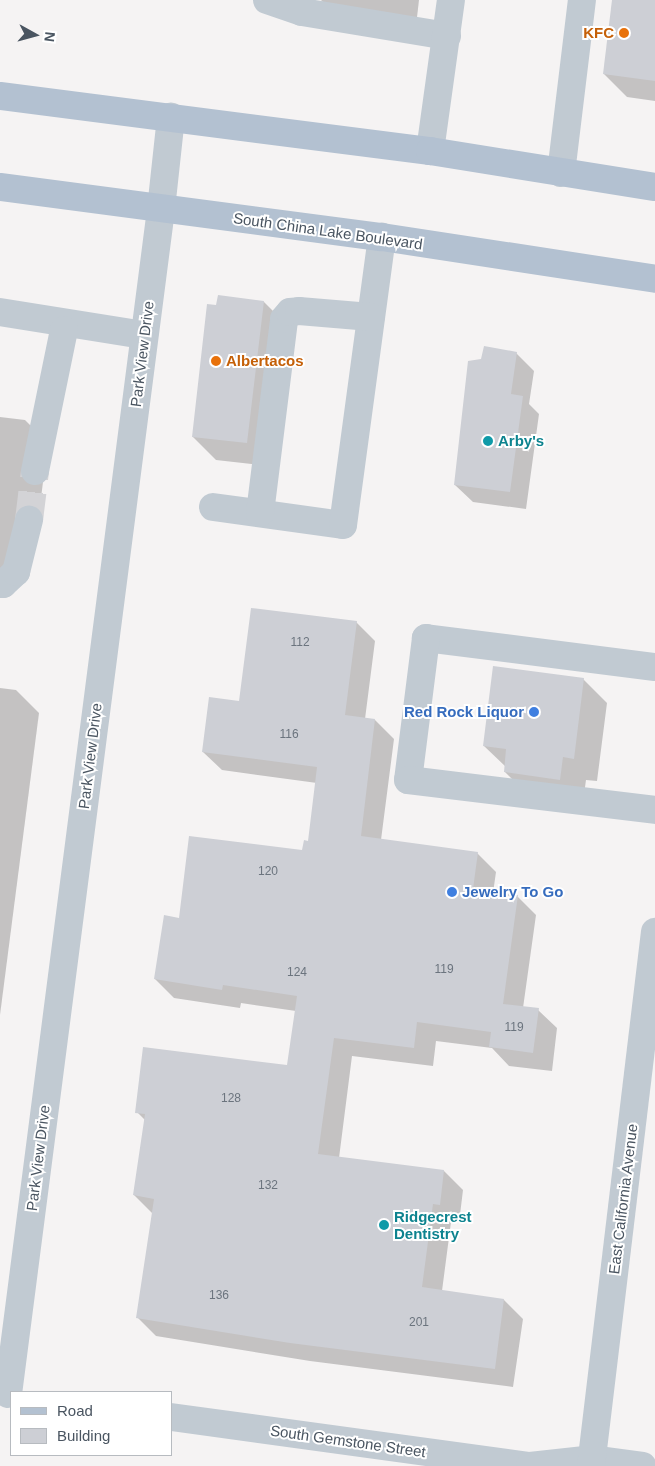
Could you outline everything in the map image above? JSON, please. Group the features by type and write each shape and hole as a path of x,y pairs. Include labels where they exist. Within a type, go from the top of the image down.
{"main road":[{"path":"0,96 430,152 655,187"},
{"name":"South China Lake Boulevard","path":"0,187 382,237 655,280"}],"street":[{"path":"269,0 302,12 447,36"},
{"path":"430,152 451,0"},
{"path":"561,173 582,0"},
{"path":"571,86 589,72 597,12 601,0"},
{"name":"Park View Drive","path":"6,1394 161,209 171,117"},
{"path":"213,507 343,525 382,237"},
{"path":"260,514 284,319 290,312 299,311 371,317"},
{"path":"0,312 143,340"},
{"path":"0,320 143,340"},
{"path":"35,471 64,330"},
{"path":"0,584 3,584 16,572 29,520"},
{"path":"655,667 426,638 408,780 655,810"},
{"name":"East California Avenue","path":"591,1463 655,932"},
{"name":"South Gemstone Street","path":"172,1417 530,1466 591,1463 643,1466"}],"building":[{"path":"612,0 655,0 655,81 603,74"},
{"path":"218,295 264,301 247,443 192,437 207,304 216,305"},
{"name":"Arby's","path":"484,346 517,352 511,394 523,396 510,492 454,485 468,361 481,359"},
{"path":"251,608 357,621 345,715 375,719 361,836 478,852 473,889 518,895 503,1004 539,1008 533,1053 489,1047 491,1032 417,1022 414,1048 334,1038 318,1154 444,1170 440,1205 433,1204 422,1287 504,1299 495,1369 290,1343 136,1318 154,1199 133,1195 145,1114 135,1113 143,1047 287,1065 297,996 223,985 222,990 154,979 164,915 179,918 189,836 302,850 304,840 308,841 317,767 202,752 209,697 239,701"},
{"name":"Red Rock Liquor","path":"493,666 584,678 574,759 563,757 560,780 504,772 506,749 483,746"}],"tunnel":[{"path":"29,520 35,471"}],"place":[{"name":"KFC","path":"624,33"},
{"name":"Albertacos","path":"216,361"},
{"name":"Arby's","path":"488,441"},
{"name":"Red Rock Liquor","path":"534,712"},
{"name":"Jewelry To Go","path":"452,892"},
{"name":"Ridgecrest Dentistry","path":"384,1225"}]}
